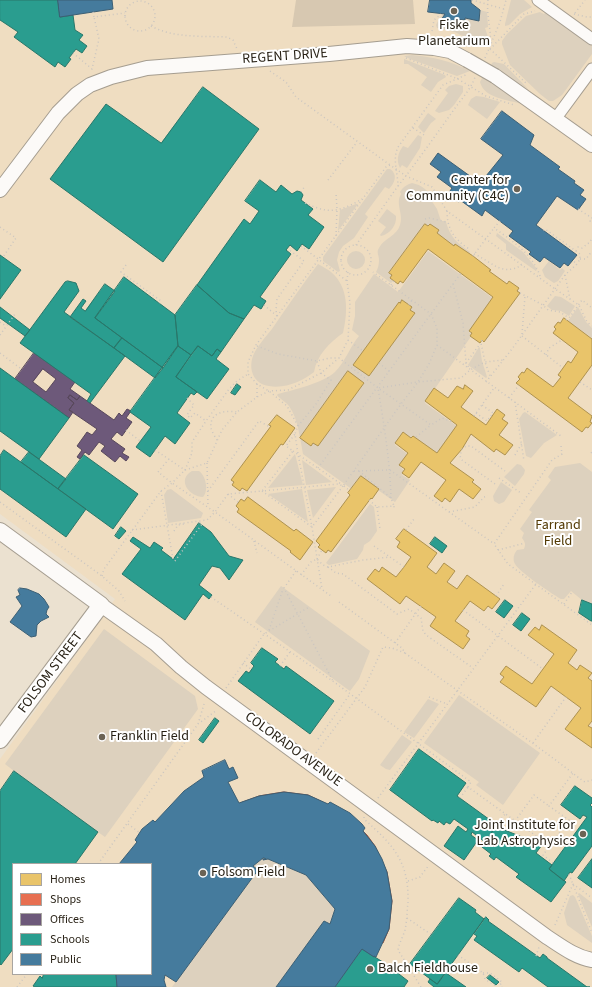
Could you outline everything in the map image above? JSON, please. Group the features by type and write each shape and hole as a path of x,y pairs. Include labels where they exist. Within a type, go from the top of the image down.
{"main road":[{"name":"COLORADO AVENUE","path":"0,531 101,604"},
{"name":"FOLSOM STREET","path":"0,740 101,604"}],"street":[{"path":"539,5 592,39"},
{"name":"REGENT DRIVE","path":"0,190 58,113 77,94 90,85 111,77 147,68 329,54 407,46 450,51 469,67 495,76 592,145"},
{"path":"556,118 592,69"},
{"name":"COLORADO AVENUE","path":"101,604 156,644 177,664 201,683 547,937 574,954 592,960"}],"path":[{"path":"472,0 504,9"},
{"path":"488,0 488,18 492,36 490,50"},
{"path":"484,60 490,50 506,0"},
{"path":"585,0 573,13 586,17 592,17"},
{"path":"144,1 154,12 151,26 142,30 133,29 126,22 125,12 130,4 144,1"},
{"path":"490,50 524,14 539,5"},
{"path":"73,53 92,69 100,39 93,12"},
{"path":"94,17 125,12"},
{"path":"432,31 434,20 441,14"},
{"path":"151,26 165,33 226,37 233,40 237,51"},
{"path":"490,50 529,86"},
{"path":"402,56 458,79 486,96 514,105"},
{"path":"398,186 395,160 398,147 443,85 458,79 469,67"},
{"path":"267,69 286,82 296,98 357,142 406,176 432,187 447,210 555,289 579,304 587,322 592,326"},
{"path":"356,245 365,248 368,252 370,261 369,266 362,273 352,274 342,265 342,256 347,248 356,245 426,150 454,108 472,87 475,76"},
{"path":"413,128 424,136"},
{"path":"328,180 357,142"},
{"path":"298,426 287,406 269,391 257,384 248,374 248,362 256,345 386,167 390,165"},
{"path":"301,192 305,186"},
{"path":"336,193 336,236"},
{"path":"305,203 327,211 354,204 363,198"},
{"path":"578,209 592,218 590,221 592,222"},
{"path":"447,210 448,222 452,234 461,244 469,249"},
{"path":"425,219 429,218 448,222"},
{"path":"500,221 474,256 483,258 495,266 505,270 514,270 522,265"},
{"path":"0,227 16,238 2,257"},
{"path":"494,228 522,248 538,269 541,279"},
{"path":"486,382 522,336 565,275 577,264 580,259 580,254 545,229 543,230"},
{"path":"576,251 578,247 582,248 590,242 592,238"},
{"path":"301,246 347,281"},
{"path":"277,316 277,299 304,261 288,249"},
{"path":"580,259 586,259 592,251"},
{"path":"572,260 577,264"},
{"path":"126,265 121,272 161,301 159,303"},
{"path":"208,508 208,463 222,430 237,412 257,397 269,391 288,390 321,372 339,358 348,340 350,303 347,281 348,272"},
{"path":"312,527 418,382 429,364 437,345 437,328 431,314 373,272"},
{"path":"318,468 390,372 461,273"},
{"path":"565,275 570,299"},
{"path":"391,285 394,281"},
{"path":"453,284 463,323 466,363 470,370"},
{"path":"520,293 543,305 548,310 560,312 569,318"},
{"path":"522,336 525,295"},
{"path":"409,305 412,300"},
{"path":"566,320 582,300 592,308"},
{"path":"264,305 277,316"},
{"path":"0,335 15,314"},
{"path":"0,322 6,326"},
{"path":"522,336 563,368"},
{"path":"348,340 363,351"},
{"path":"466,363 482,340"},
{"path":"546,355 549,348 562,340"},
{"path":"481,343 490,377"},
{"path":"256,345 278,354 317,361 330,358 339,358 378,388 431,425"},
{"path":"437,345 561,436"},
{"path":"0,353 20,368"},
{"path":"378,388 461,378 470,370 485,362 503,360"},
{"path":"317,361 321,372 332,380 316,404 298,426 296,434 298,454 322,590"},
{"path":"379,363 390,372"},
{"path":"102,576 104,569 161,491 172,483 185,470 192,453 192,442 229,389 237,381 248,374"},
{"path":"580,382 592,390"},
{"path":"257,384 257,397"},
{"path":"509,398 518,385"},
{"path":"378,388 385,428 394,510"},
{"path":"474,416 494,388"},
{"path":"187,398 194,405 187,415 190,418 195,413 206,421"},
{"path":"515,402 524,461"},
{"path":"476,413 487,421 493,413 482,405"},
{"path":"217,440 212,429 214,416 224,411 237,412"},
{"path":"416,437 442,418 453,422"},
{"path":"208,491 259,420 270,427"},
{"path":"126,430 140,441"},
{"path":"296,434 286,446 350,491"},
{"path":"515,455 522,443"},
{"path":"495,484 462,460 460,456 462,449 466,446 471,446 505,471"},
{"path":"494,544 552,460 562,454 561,446"},
{"path":"155,450 185,470"},
{"path":"262,491 292,451"},
{"path":"169,459 158,472 331,596"},
{"path":"185,470 208,463"},
{"path":"357,470 392,498"},
{"path":"354,471 390,470 494,544 508,564 592,625"},
{"path":"499,478 521,493"},
{"path":"132,530 207,520 228,494 338,484 343,486"},
{"path":"161,491 173,559"},
{"path":"262,491 312,527"},
{"path":"228,494 239,503"},
{"path":"449,512 475,507 484,497 488,496"},
{"path":"369,500 377,507 380,529"},
{"path":"0,502 102,576 119,591 125,601"},
{"path":"377,507 394,506"},
{"path":"406,530 414,519"},
{"path":"174,531 178,525 198,521"},
{"path":"175,561 202,524 198,521"},
{"path":"254,541 256,553"},
{"path":"498,550 525,543"},
{"path":"374,546 404,567"},
{"path":"301,575 311,562 317,559 322,550"},
{"path":"328,567 363,560 390,557"},
{"path":"317,559 323,565 336,573 343,574 397,614 409,609 416,613 422,618 422,631 426,635 474,669"},
{"path":"269,630 284,588 296,571"},
{"path":"496,596 504,584"},
{"path":"376,800 536,584"},
{"path":"284,588 334,682"},
{"path":"564,604 572,592"},
{"path":"211,597 334,682 471,782 460,798"},
{"path":"339,602 402,648 405,652 446,683 533,743 585,782 592,780"},
{"path":"395,643 421,606"},
{"path":"226,688 264,634 309,607"},
{"path":"463,610 543,669"},
{"path":"308,761 317,752 365,687 383,647 405,652"},
{"path":"280,666 290,652"},
{"path":"243,663 252,670"},
{"path":"318,740 350,694"},
{"path":"429,697 447,704"},
{"path":"533,743 566,697"},
{"path":"99,863 198,724 205,701"},
{"path":"198,724 217,710"},
{"path":"549,806 573,773"},
{"path":"468,787 550,846"},
{"path":"515,821 534,795 569,820 543,855 553,863"},
{"path":"497,825 505,814"},
{"path":"366,816 364,819 376,830 400,858 408,881 407,918 405,930 398,948 421,987"},
{"path":"128,824 140,833"},
{"path":"408,881 420,877 431,863"},
{"path":"569,874 592,933"},
{"path":"573,884 592,898"},
{"path":"555,924 573,884"},
{"path":"407,918 432,935"},
{"path":"536,956 539,947"},
{"path":"458,955 483,973 490,973 502,982 499,987 485,979 483,973"},
{"path":"17,987 26,975"}],"shaded area":[{"path":"0,0 592,0 592,987 0,987 0,759 115,599 0,514"},
{"path":"296,0 413,0 415,24 292,27"}],"green space":[{"path":"511,0 524,0 532,7 520,14 509,25 505,26 505,24"},
{"path":"480,10 487,12 488,27 485,28 488,37 470,40 455,32 437,28 436,25 443,14 445,14 442,20 454,21 455,19 465,20 465,18 479,21"},
{"path":"540,12 544,14 546,12 592,46 592,54 562,95 553,101 549,101 540,94 510,65 502,44 502,41 507,34 526,16"},
{"path":"412,55 442,60 470,71 457,76 404,56"},
{"path":"404,59 445,75 446,77 438,82 431,92 421,85 427,77 408,64 404,64"},
{"path":"494,62 504,64 528,89 491,66"},
{"path":"483,76 522,104 497,98 486,92 480,82"},
{"path":"456,84 463,86 463,92 454,105 449,110 439,113 435,111 448,93 445,90 449,86"},
{"path":"476,96 500,102 487,119 468,105 471,99"},
{"path":"428,113 436,119 424,133 418,127"},
{"path":"418,135 422,137 420,148 407,168 402,165 400,168 398,159 401,149 403,146 408,148"},
{"path":"387,169 390,169 394,173 395,179 393,184 389,189 385,187 365,214 368,217 354,238 343,246 339,252 337,260 340,271 338,272 323,261 323,257"},
{"path":"412,183 426,190 431,195 433,198 431,200 437,209 441,221 446,222 455,240 470,252 469,254 455,244 454,246 437,233 439,230 429,224 389,273 392,275 390,278 393,281 391,283 376,272 379,262 378,249 398,229 401,221 399,202 400,192 405,186"},
{"path":"358,204 338,231 340,210"},
{"path":"387,209 396,216 396,219 394,226 390,231 381,236 380,235 386,227 378,221"},
{"path":"497,233 523,252 537,269 536,271 506,250 506,244 496,236"},
{"path":"356,251 362,254 365,260 362,266 356,269 350,266 347,260 350,254"},
{"path":"428,251 494,299 469,332 472,335 425,403 458,427 437,455 403,434 395,445 409,455 400,467 405,471 402,475 410,480 395,502 361,478 353,490 303,454 295,416 289,406 277,395 316,383 335,372 342,364 359,336 352,330 355,316 355,302 374,274 398,292"},
{"path":"549,261 560,270 562,268 565,271 558,281 554,283 545,277 542,270"},
{"path":"318,264 331,272 337,278 344,292 346,300 346,317 343,333 324,350 318,360 314,372 310,375 293,384 275,387 264,385 256,379 252,371 251,366 253,356 259,345"},
{"path":"555,296 561,297 575,306 569,316 561,311 552,310 547,306"},
{"path":"578,307 586,322 592,328 592,338 568,321"},
{"path":"479,347 487,377 486,378 468,365"},
{"path":"525,412 557,435 544,443 531,458 526,456 519,419"},
{"path":"295,454 303,485 268,488"},
{"path":"302,460 332,482 306,485"},
{"name":"Farrand Field","path":"580,463 592,472 592,604 582,600 571,591 564,599 561,599 521,571 514,562 514,556 517,550 524,549 525,546 522,538 524,533 520,529 532,512 529,510 551,480 548,477 555,467"},
{"path":"517,464 521,465 525,470 524,474 515,486 504,477"},
{"path":"192,471 199,471 205,480 206,491 203,497 190,491 185,483 187,475"},
{"path":"501,482 512,490 504,502 499,504 494,501 493,496"},
{"path":"336,487 313,518 307,490"},
{"path":"171,489 203,513 201,518 168,523 164,495 167,490"},
{"path":"302,489 308,522 268,494"},
{"path":"370,504 374,507 377,531 370,541 364,545 363,550 357,559 329,565 326,563"},
{"path":"281,586 370,651 359,679 350,691 255,622"},
{"name":"Franklin Field","path":"104,629 195,696 198,709 105,837 98,832 76,863 12,863 12,950 1,965 0,791 14,771 5,764"},
{"path":"459,695 540,753 503,805 476,785 479,782 424,743"},
{"path":"428,699 439,704 414,738 404,732"},
{"path":"402,735 412,742 390,770 386,769 380,765"},
{"name":"Folsom Field","path":"263,858 306,875 335,909 330,924 324,921 276,987 172,987 258,870 253,866"},
{"path":"579,893 592,903 592,927 578,894"},
{"path":"573,895 575,897 592,936 592,943 567,925 564,913 570,896"}],"building: Homes":[{"path":"425,224 428,226 430,224 439,230 437,233 454,246 455,244 473,256 491,270 489,271 507,284 509,281 519,288 517,291 520,293 484,342 482,340 480,343 470,336 472,333 469,331 493,297 428,249 403,283 400,281 398,284 390,278 392,275 389,273"},
{"path":"402,300 412,307 410,310 415,313 369,376 353,365"},
{"path":"564,318 592,339 592,365 568,398 592,416 590,422 592,423 582,432 516,383 520,379 518,377 522,372 524,373 527,368 553,387 561,377 558,375 568,361 571,363 578,352 553,333 556,329 554,327"},
{"path":"348,371 364,383 318,446 313,443 311,446 300,438"},
{"path":"465,385 473,391 461,407 486,425 497,409 505,415 502,419 508,423 499,435 513,445 505,455 496,449 494,452 471,434 462,449 450,463 474,480 472,482 481,489 473,499 459,489 450,502 445,498 442,502 434,496 446,480 421,462 409,478 402,473 405,469 399,465 408,453 395,443 403,432 411,438 413,436 437,453 457,425 425,401 434,388 448,398 457,386 463,389"},
{"path":"277,415 295,428 283,445 281,444 247,491 242,488 240,491 232,485 234,482 231,480 271,426 269,425"},
{"path":"361,476 379,489 331,552 328,550 326,553 318,547 320,545 316,541 350,495 348,493"},
{"path":"248,497 294,531 296,529 313,542 300,560 290,552 291,551 237,512 239,509 236,506 241,499 244,501"},
{"path":"404,529 437,553 427,567 436,574 444,563 455,571 447,582 457,589 467,575 500,599 492,609 488,606 484,611 470,601 455,621 469,631 466,636 470,639 463,649 430,626 436,617 406,596 400,604 367,579 375,569 379,572 382,567 396,577 404,567 411,557 397,547 400,542 396,539"},
{"path":"542,625 577,650 568,663 577,670 580,665 592,673 588,678 592,681 592,721 588,726 592,728 592,748 565,729 581,708 551,686 536,707 500,682 504,677 500,674 506,666 532,684 554,654 528,635 535,627 539,630"}],"building: Shops":[{"path":"284,792 308,795 333,807 354,822 367,835 375,846 387,872 392,901 389,929 383,943 365,937 372,901 375,901 375,896 372,897 363,858 361,860 352,846 338,833 339,831 336,829 334,831 319,822 302,817 303,815 298,814 298,816 282,815 263,818 262,816 250,823 240,803 259,796"}],"building: Offices":[{"path":"34,353 75,382 70,389 80,396 77,400 70,395 68,398 74,403 69,410 73,412 69,418 15,379","holes":["43,369 56,379 46,392 33,382"]},
{"path":"70,395 77,400 80,396 114,420 119,413 122,416 127,409 131,411 126,418 132,422 122,436 117,432 111,439 125,449 122,453 129,457 126,461 120,456 115,462 101,451 105,446 99,442 89,455 85,452 80,459 77,457 82,450 77,446 87,432 92,435 97,429 69,410 74,403 68,398"}],"building: Schools":[{"path":"0,0 58,0 60,17 73,15 75,30 83,35 79,40 87,46 82,53 76,49 69,58 71,59 65,67 58,62 55,67 14,37 18,32 0,20"},
{"path":"203,87 259,129 163,262 50,179 106,104 161,143"},
{"path":"260,180 276,192 281,185 292,194 297,191 301,192 303,195 301,200 313,209 308,215 324,227 309,249 302,244 297,251 290,245 286,250 291,254 260,297 266,301 261,309 254,305 244,319 229,313 197,285 244,219 250,224 259,211 245,201"},
{"path":"0,255 21,270 0,299"},
{"path":"124,277 175,315 178,346 163,368 95,318"},
{"path":"68,281 76,283 79,291 64,312 125,356 90,403 87,401 91,394 20,343 65,282"},
{"path":"105,284 115,291 95,318 122,338 114,348 70,317 83,299 86,301 81,308 85,311"},
{"path":"197,285 229,313 244,319 221,352 217,349 212,356 198,346 191,355 178,346 175,315"},
{"path":"0,307 30,330 25,336 0,318"},
{"path":"122,338 163,368 155,378 114,348"},
{"path":"178,346 191,355 176,377 197,392 194,395 191,393 177,413 190,423 175,444 165,436 150,457 136,447 151,427 130,412"},
{"path":"198,346 212,356 217,349 221,352 216,359 229,369 207,399 176,377"},
{"path":"0,368 69,418 39,459 0,431"},
{"path":"237,384 241,387 235,395 231,393"},
{"path":"4,450 86,509 66,537 0,489 0,456"},
{"path":"29,452 66,479 58,489 21,462"},
{"path":"84,455 138,494 113,529 58,489"},
{"path":"199,523 211,532 229,556 243,560 229,580 220,568 212,566 199,585 212,595 209,599 203,594 185,620 122,574 141,549 130,541 133,537 150,548 154,542 163,548 161,550 173,559"},
{"path":"121,527 126,531 119,539 115,536"},
{"path":"435,537 447,546 442,553 430,544"},
{"path":"505,600 513,606 504,618 496,612"},
{"path":"582,600 592,604 592,621 579,613"},
{"path":"522,613 530,619 521,631 513,625"},
{"path":"262,648 278,659 275,662 284,669 286,666 334,701 310,734 238,681 246,671 249,673 254,666 251,663"},
{"path":"215,718 219,721 203,743 199,740"},
{"path":"419,749 466,783 457,796 497,825 485,842 472,832 471,835 478,840 464,860 444,846 458,826 466,832 468,829 454,819 450,824 446,822 444,825 439,821 438,823 433,820 432,821 390,790"},
{"path":"14,771 98,832 76,863 12,863 12,950 1,965 0,964 0,791"},
{"name":"Joint Institute for Lab Astrophysics","path":"575,786 592,798 592,803 590,805 592,807 592,846 572,873 570,872 564,881 549,869 587,817 583,815 580,819 561,805"},
{"path":"497,825 502,829 542,845 536,853 552,865 549,869 566,882 551,902 516,877 519,874 496,857 494,860 489,856 491,854 482,847"},
{"path":"592,859 592,888 578,878"},
{"path":"459,898 476,910 475,912 484,919 437,984 410,964"},
{"path":"486,917 489,920 488,921 540,958 543,954 587,987 548,987 522,968 519,972 474,940 477,936 474,934"},
{"name":"Balch Fieldhouse","path":"362,949 386,964 408,981 404,987 335,987"},
{"path":"446,973 466,987 434,987 428,982 430,979 437,984"},
{"path":"44,975 116,975 117,987 33,986 40,976 42,978"},
{"path":"490,975 499,982 496,985 487,978"}],"building: Public":[{"path":"58,0 112,0 113,9 60,17"},
{"name":"Fiske Planetarium","path":"430,0 471,0 471,3 480,10 479,21 465,18 465,20 455,19 454,21 441,20 445,14 428,12"},
{"name":"Center for Community (C4C)","path":"502,111 534,135 530,145 560,167 558,169 575,181 574,183 584,190 580,195 586,199 578,210 557,196 536,225 577,255 568,266 564,263 560,268 544,257 540,262 529,254 531,252 509,236 513,231 485,210 482,216 460,200 459,202 448,194 452,188 437,177 441,172 430,164 438,153 481,184 483,183 487,177 486,176 503,155 481,139"},
{"path":"20,588 39,594 49,607 46,614 49,617 37,625 36,636 31,637 10,622 22,606 16,597 20,595 18,590"},
{"name":"Folsom Field","path":"225,760 229,769 233,767 238,778 228,782 239,803 259,796 284,792 308,795 328,804 330,802 350,813 362,824 365,828 363,831 375,846 382,859 387,872 392,901 389,929 376,957 362,949 335,987 276,987 324,921 330,924 335,909 306,875 268,859 263,860 266,859 263,858 253,866 258,870 176,982 165,975 164,980 166,987 117,987 116,975 152,975 152,863 120,863 137,842 135,840 142,829 153,820 155,822 184,791 204,777 202,771"}],"place":[{"name":"Fiske Planetarium","path":"454,11"},
{"name":"Center for Community (C4C)","path":"517,189"},
{"name":"Franklin Field","path":"102,737"},
{"name":"Joint Institute for Lab Astrophysics","path":"583,834"},
{"name":"Folsom Field","path":"203,873"},
{"name":"Balch Fieldhouse","path":"370,969"}]}
